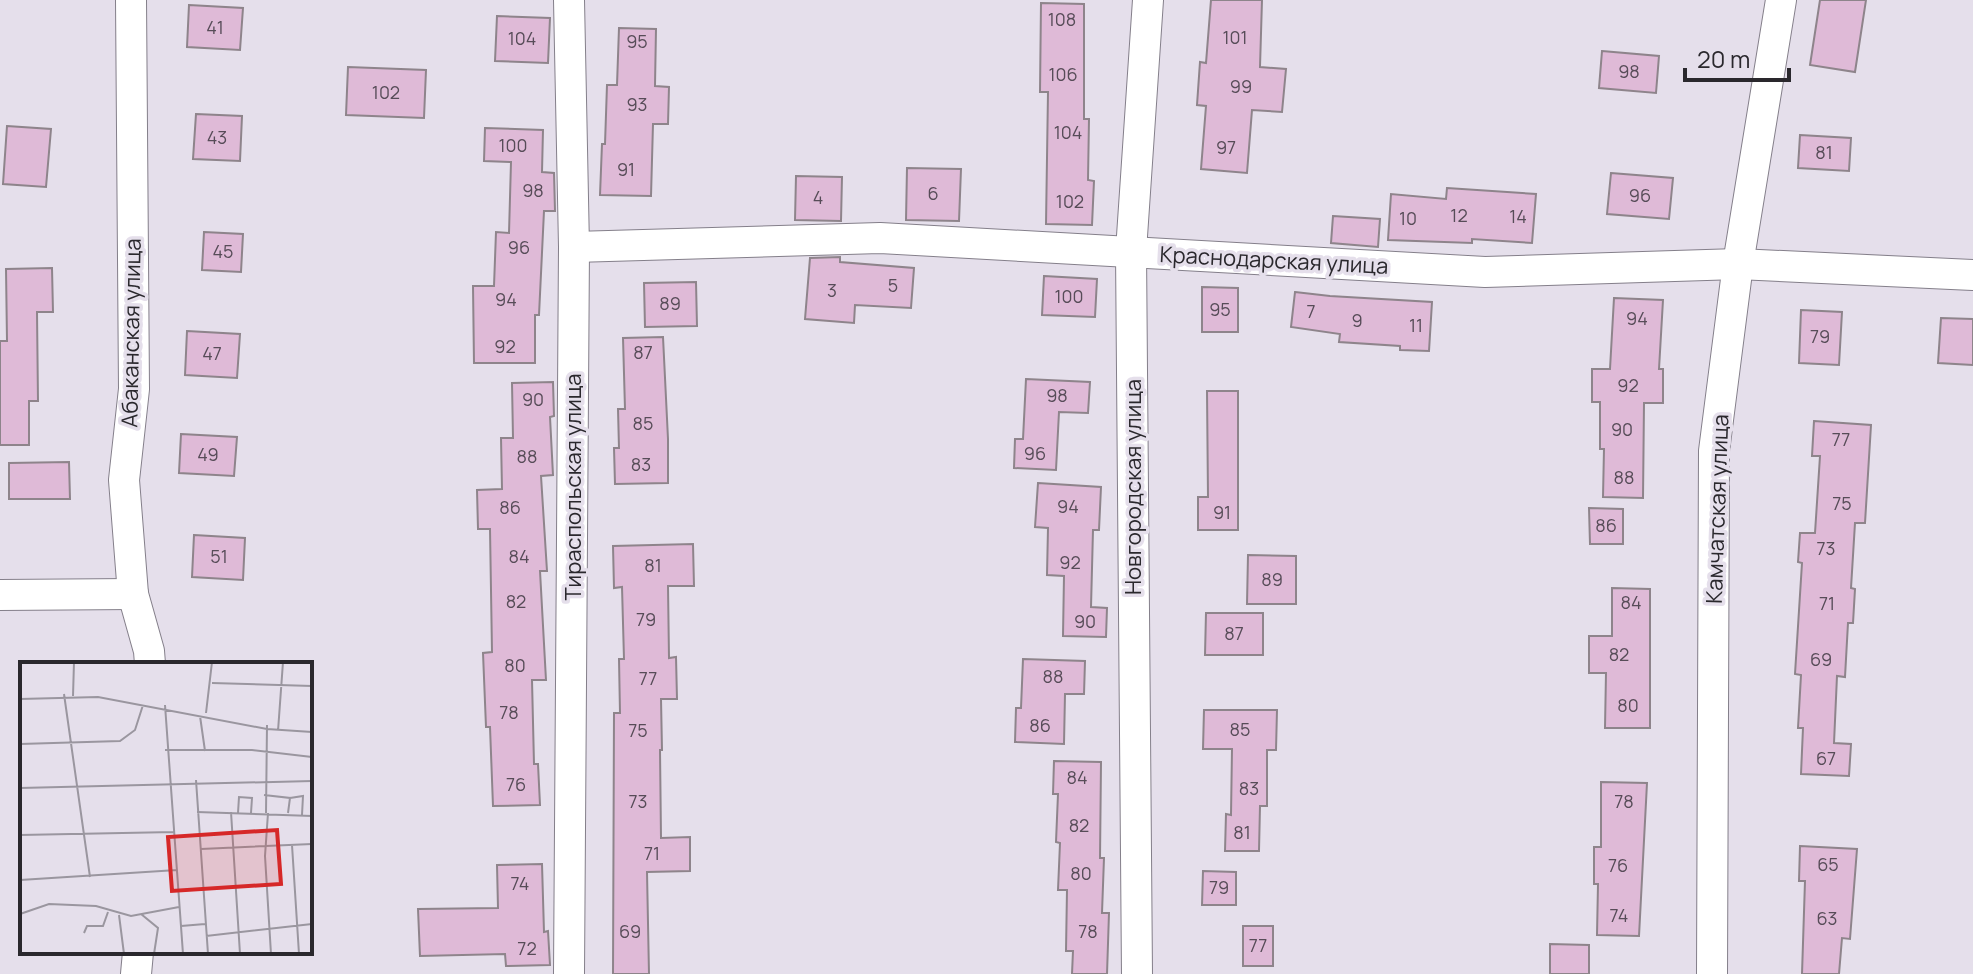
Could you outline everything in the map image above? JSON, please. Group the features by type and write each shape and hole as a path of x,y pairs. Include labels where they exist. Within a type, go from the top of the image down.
{"street":[{"name":"Абаканская улица","path":"131,0 134,389 124,480 133,594 150,662"},
{"name":"Тираспольская улица","path":"569,0 574,247 569,974"},
{"name":"Новгородская улица","path":"1137,974 1131,251 1148,0"},
{"name":"Камчатская улица","path":"1712,974 1714,451 1738,264 1781,0"},
{"name":"Краснодарская улица","path":"574,247 880,238 1485,272 1738,264 1973,275"},
{"path":"0,595 133,594"},
{"path":"136,974 138,954"}],"building":[{"path":"1211,0 1262,0 1260,67 1286,69 1282,112 1252,110 1247,173 1201,169 1206,106 1197,105 1200,62 1206,63"},
{"path":"1820,0 1866,0 1855,72 1810,65"},
{"path":"1041,3 1084,4 1084,119 1089,119 1088,180 1094,181 1092,225 1046,224 1048,92 1040,92"},
{"path":"189,5 243,8 240,50 187,47"},
{"path":"497,16 550,18 548,63 495,61"},
{"path":"619,28 656,29 655,86 669,87 668,124 653,124 651,196 600,195 607,85 617,85"},
{"path":"1602,51 1659,56 1656,93 1599,88"},
{"path":"348,67 426,70 424,118 346,115"},
{"path":"196,114 242,116 240,161 193,159"},
{"path":"7,126 51,129 46,187 3,184"},
{"path":"485,128 543,130 542,172 554,173 555,211 544,211 539,315 535,315 535,363 474,363 473,286 494,286 496,232 509,233 511,162 484,161"},
{"path":"1800,135 1851,138 1849,171 1798,168"},
{"path":"907,168 961,169 959,221 906,220"},
{"path":"1611,173 1673,178 1669,219 1607,214"},
{"path":"796,176 842,177 841,221 795,220"},
{"path":"1447,188 1536,194 1532,243 1472,239 1472,243 1388,240 1391,194 1446,199"},
{"path":"1333,216 1380,219 1378,247 1331,243"},
{"path":"204,232 243,234 241,272 202,270"},
{"path":"840,257 840,262 914,268 911,308 855,305 854,323 805,319 810,258"},
{"path":"52,268 53,312 37,312 38,401 29,401 29,445 0,445 0,341 7,341 6,269"},
{"path":"1044,276 1097,279 1095,317 1042,315"},
{"path":"696,282 697,326 645,327 644,283"},
{"path":"1202,287 1238,288 1238,332 1202,332"},
{"path":"1295,292 1432,302 1429,351 1339,342 1340,334 1291,327"},
{"path":"1614,298 1663,300 1659,369 1663,369 1663,403 1644,403 1643,498 1603,497 1604,449 1600,449 1600,402 1592,402 1592,369 1610,369"},
{"path":"1801,310 1842,312 1839,365 1799,363"},
{"path":"1941,318 1973,319 1973,365 1938,363"},
{"path":"187,331 240,334 237,378 185,375"},
{"path":"663,337 668,483 615,484 614,448 619,448 618,409 625,409 623,338"},
{"path":"1026,379 1090,382 1088,413 1059,412 1056,470 1014,468 1015,439 1023,439"},
{"path":"553,382 554,416 550,417 553,475 541,476 547,571 540,571 546,680 532,680 534,764 538,764 540,805 493,806 483,653 492,652 490,529 478,529 477,490 502,489 501,438 513,438 512,383"},
{"path":"1207,391 1238,391 1238,530 1198,530 1198,497 1208,497"},
{"path":"1814,421 1871,425 1865,523 1855,523 1851,588 1855,589 1853,623 1848,623 1845,677 1837,676 1834,743 1851,744 1849,776 1801,774 1803,728 1798,728 1801,675 1795,674 1802,563 1798,562 1800,533 1815,533 1820,456 1812,456"},
{"path":"181,434 237,437 234,476 179,473"},
{"path":"69,462 70,499 9,499 9,463"},
{"path":"1038,483 1101,487 1099,530 1093,530 1091,607 1107,608 1106,637 1063,636 1064,576 1047,575 1048,528 1035,527"},
{"path":"1589,508 1623,509 1623,544 1590,544"},
{"path":"194,535 245,538 243,580 192,577"},
{"path":"693,544 694,586 668,586 669,658 676,657 677,699 661,699 660,750 661,838 690,837 690,871 647,872 649,974 613,974 614,713 620,713 619,659 624,659 622,587 614,588 613,546"},
{"path":"1248,555 1296,556 1296,604 1247,604"},
{"path":"1612,588 1650,589 1650,728 1605,728 1606,673 1589,673 1589,636 1612,636"},
{"path":"1206,613 1263,613 1263,655 1205,655"},
{"path":"1023,659 1085,661 1084,694 1065,694 1064,744 1015,742 1016,708 1021,708"},
{"path":"1204,710 1277,710 1276,750 1267,750 1267,806 1260,806 1259,851 1225,851 1226,814 1231,815 1232,749 1203,749"},
{"path":"1054,761 1101,762 1102,913 1109,913 1107,974 1072,974 1073,951 1066,951 1067,890 1058,890 1060,843 1056,842 1058,794 1053,794"},
{"path":"1601,782 1647,783 1639,936 1597,935 1598,884 1594,884 1594,847 1601,847"},
{"path":"1800,846 1857,849 1850,939 1842,938 1839,974 1802,974 1805,881 1799,881"},
{"path":"542,864 544,932 548,931 550,965 506,966 505,954 420,956 418,909 498,908 497,865"},
{"path":"1203,871 1236,872 1236,905 1202,905"},
{"path":"1243,926 1273,926 1273,966 1243,966"},
{"path":"1550,944 1589,945 1589,974 1550,974"}]}
